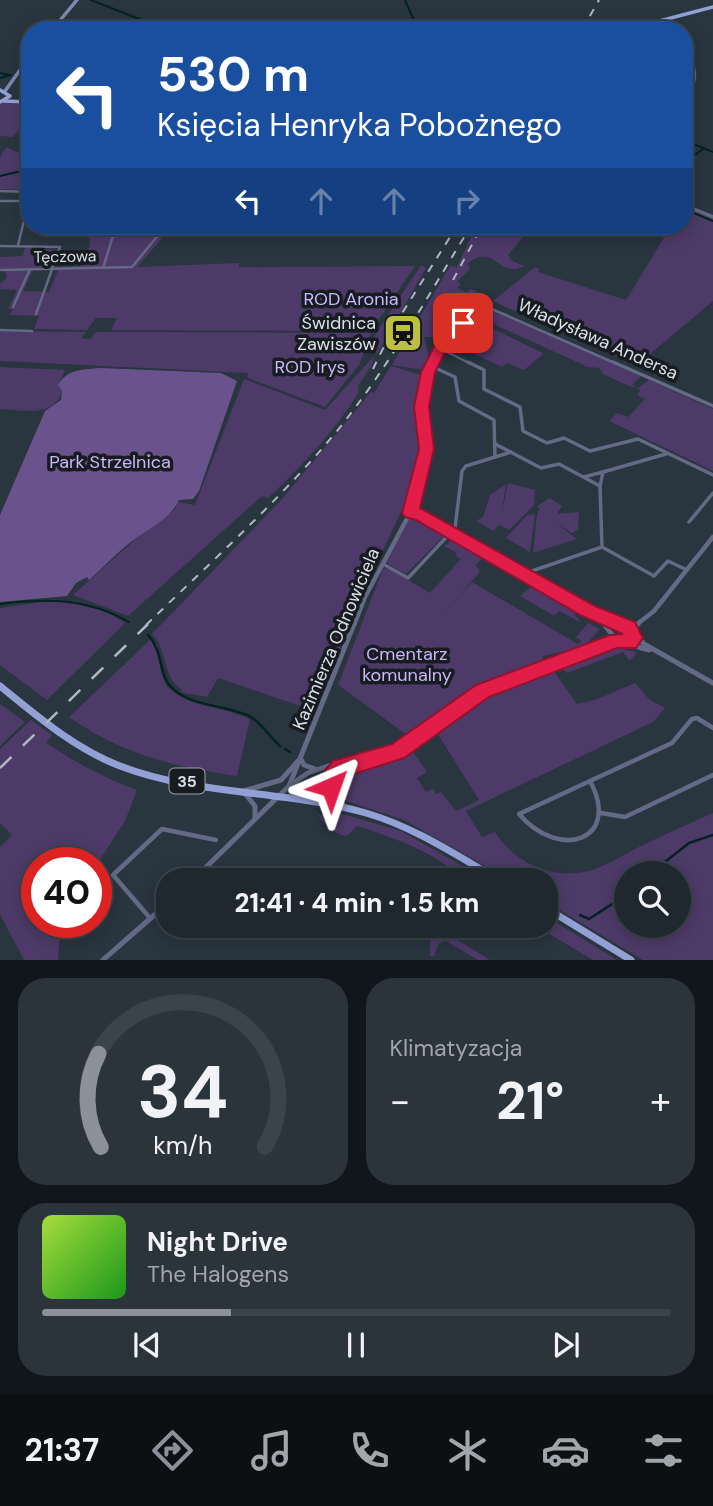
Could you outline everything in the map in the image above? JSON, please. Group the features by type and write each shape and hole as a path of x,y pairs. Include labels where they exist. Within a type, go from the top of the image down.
{"main road":[{"path":"59,21 76,0"},
{"path":"659,21 713,7"},
{"path":"658,21 687,14"},
{"path":"9,97 9,93 2,90 21,66"},
{"path":"2,101 9,97 21,99"},
{"path":"2,101 21,101"},
{"name":"35","path":"0,687 79,744 123,767 347,808 402,826 477,868"},
{"path":"558,915 631,960"}],"street":[{"path":"693,62 697,74 693,87"},
{"path":"0,191 21,193"},
{"path":"0,201 21,201"},
{"path":"693,209 713,217"},
{"path":"18,246 21,234"},
{"path":"103,268 113,235"},
{"name":"Tęczowa","path":"0,270 130,267 158,235"},
{"path":"0,246 61,247 36,314"},
{"path":"13,307 30,269"},
{"name":"Władysława Andersa","path":"472,316 485,306 492,307 713,406"},
{"name":"Kazimierza Odnowiciela","path":"289,786 382,563 410,513 427,449 422,398 430,366 439,348 472,316"},
{"path":"0,330 32,331"},
{"path":"439,348 484,370 484,389 520,407 523,431 547,443 564,438 590,451 638,439 713,475"},
{"path":"430,366 455,377 459,401 494,420 495,457"},
{"path":"495,444 541,468 559,464 600,485"},
{"path":"382,563 408,578 452,533 462,471 466,467 510,452"},
{"path":"584,477 668,453"},
{"path":"602,547 600,485 603,472"},
{"path":"690,522 713,493"},
{"path":"410,513 419,514 589,611 632,632 663,655 713,683"},
{"path":"629,643 632,632 654,611 713,537"},
{"path":"525,575 602,547 654,576 668,561 687,570"},
{"path":"589,611 612,632 617,641"},
{"path":"612,632 620,626"},
{"path":"206,868 289,786 315,769 380,759 397,752 482,691 617,641 663,655"},
{"path":"590,781 599,798 601,813 585,836 572,842 558,842 537,834 519,814 590,781 672,743 692,719 713,728"},
{"path":"256,820 255,806 243,791 281,780 301,758 304,765 315,769"},
{"path":"347,808 335,797 331,787 335,772 351,764"},
{"path":"601,813 625,817 713,775"},
{"path":"150,918 113,875 162,829 216,840"},
{"path":"103,960 156,913"}],"green space":[{"path":"0,103 21,103 21,128 13,137 0,136"},
{"path":"6,147 21,153 21,190 0,189 0,158"},
{"path":"693,210 713,219 713,301 636,366 493,301 535,267 540,269 538,272 626,300 666,235 693,235"},
{"path":"89,235 164,236 137,267 0,269 0,257 23,256 25,247 59,250 53,267 80,266 90,245"},
{"path":"472,235 525,235 508,255 511,260 526,267 509,268 483,256 468,263 470,269 457,282 461,284 457,288 466,292 471,289 490,298 480,300 481,305 444,337 424,337 429,358 425,370 392,365 450,266 457,267"},
{"name":"ROD Aronia","path":"239,263 239,267 415,266 371,331 111,330 117,318 96,318 87,330 34,329 39,316 10,315 13,309 8,309 17,290 0,289 0,284 7,278 5,271 33,270 23,291 49,292 58,270"},
{"path":"421,265 426,268 377,354 371,348 375,335"},
{"path":"487,307 641,376 632,385 636,386 631,387 603,374 599,368 588,367 478,317 477,314"},
{"path":"475,320 543,354 524,370 507,363 502,367 448,342"},
{"name":"ROD Irys","path":"0,331 86,332 81,338 91,339 96,332 371,333 359,365 325,407 256,381 247,377 248,373 0,361"},
{"path":"374,356 372,365 358,386 359,392 339,421 305,461 268,498 262,496 128,616 73,595 139,536 175,509 178,502 195,505 244,379 325,410"},
{"path":"391,366 424,376 418,410 423,448 403,508 362,594 315,711 218,678 207,697 180,692 182,689 171,678 161,648 152,634 281,500 371,392 374,393"},
{"path":"0,367 65,370 58,385 62,391 58,400 45,409 0,409"},
{"name":"Park Strzelnica","path":"99,368 221,373 237,381 199,491 193,499 179,500 166,517 126,546 89,580 87,577 76,583 67,596 0,602 0,515 45,411 61,400 62,391 58,385 70,373"},
{"path":"649,380 713,409 713,471 609,421 617,413 628,417 645,399 637,395 640,391 638,388"},
{"path":"508,483 535,490 534,505 509,530 499,525 493,531 476,521 483,517 490,495 506,484 501,517"},
{"path":"550,498 562,506 557,514 579,512 578,530 572,533 556,523 577,539 533,553 537,514 540,509 537,506"},
{"path":"535,514 530,552 506,538 527,515"},
{"path":"419,517 446,534 406,574 385,562 410,518"},
{"name":"Cmentarz komunalny","path":"454,538 484,556 476,565 480,572 440,617 472,582 578,644 582,641 576,637 588,623 600,629 584,647 542,656 544,660 462,695 407,735 338,685 383,569 389,569 430,593 461,559 455,555 457,553 444,546"},
{"path":"536,583 574,605 575,615 582,623 559,611 554,616 520,596"},
{"path":"56,600 92,607 125,623 47,700 0,665 0,608"},
{"path":"151,639 157,645 162,673 168,687 250,719 237,776 170,763 128,750 69,717"},
{"path":"612,647 637,652 630,661 623,652 567,673 559,666"},
{"path":"553,670 577,704 595,700 635,683 649,699 665,708 653,722 466,811 482,837 495,832 513,852 541,868 489,868 404,820 347,801 338,795 336,780 342,774 412,750 427,772 417,778 426,792 433,789 436,794 441,792 456,811 479,800 436,731 469,703"},
{"path":"0,704 25,722 0,746"},
{"path":"31,720 52,735 46,743 90,769 137,790 125,821 108,847 21,847 21,938 60,938 58,960 24,960 0,914 0,847 12,835 0,823 0,749"},
{"path":"334,770 328,789 338,803 297,796"},
{"path":"332,811 401,831 466,868 451,868 416,848 357,826 347,836 338,834 326,825 318,814 331,818"},
{"path":"713,813 713,960 643,960 558,909 558,872 589,871"},
{"path":"558,923 617,960 593,960 556,938"},
{"path":"430,938 454,938 490,960 478,960 446,941 439,943 434,956 430,956"}],"waterway":[{"path":"91,0 144,21"},
{"path":"405,0 414,21"},
{"path":"0,73 9,75"},
{"path":"0,78 11,75"},
{"path":"17,75 21,75"},
{"path":"693,144 704,148"},
{"path":"693,156 704,148"},
{"path":"704,148 713,152"},
{"path":"0,176 21,171"},
{"path":"693,213 713,221"},
{"path":"0,604 34,601 82,604 129,622"},
{"path":"148,635 157,649 165,677 172,688 189,699 249,716 280,746"},
{"path":"285,749 290,752"},
{"path":"666,861 689,843 713,835"},
{"path":"580,915 589,919 614,903"}],"railway":[{"path":"587,21 599,0"},
{"path":"373,369 394,326 451,235"},
{"path":"146,625 283,491 347,419 403,338 466,235"},
{"path":"453,280 477,235"},
{"path":"0,768 148,624"}],"place":[{"name":"Świdnica Zawiszów","path":"403,333"}],"route":[{"path":"331,787 333,776 340,768 380,759 397,752 461,703 482,691 550,664 617,641 629,643 634,638 633,631 629,628 613,624 419,514 410,513 427,449 422,398 428,372 439,348 463,323"}]}
